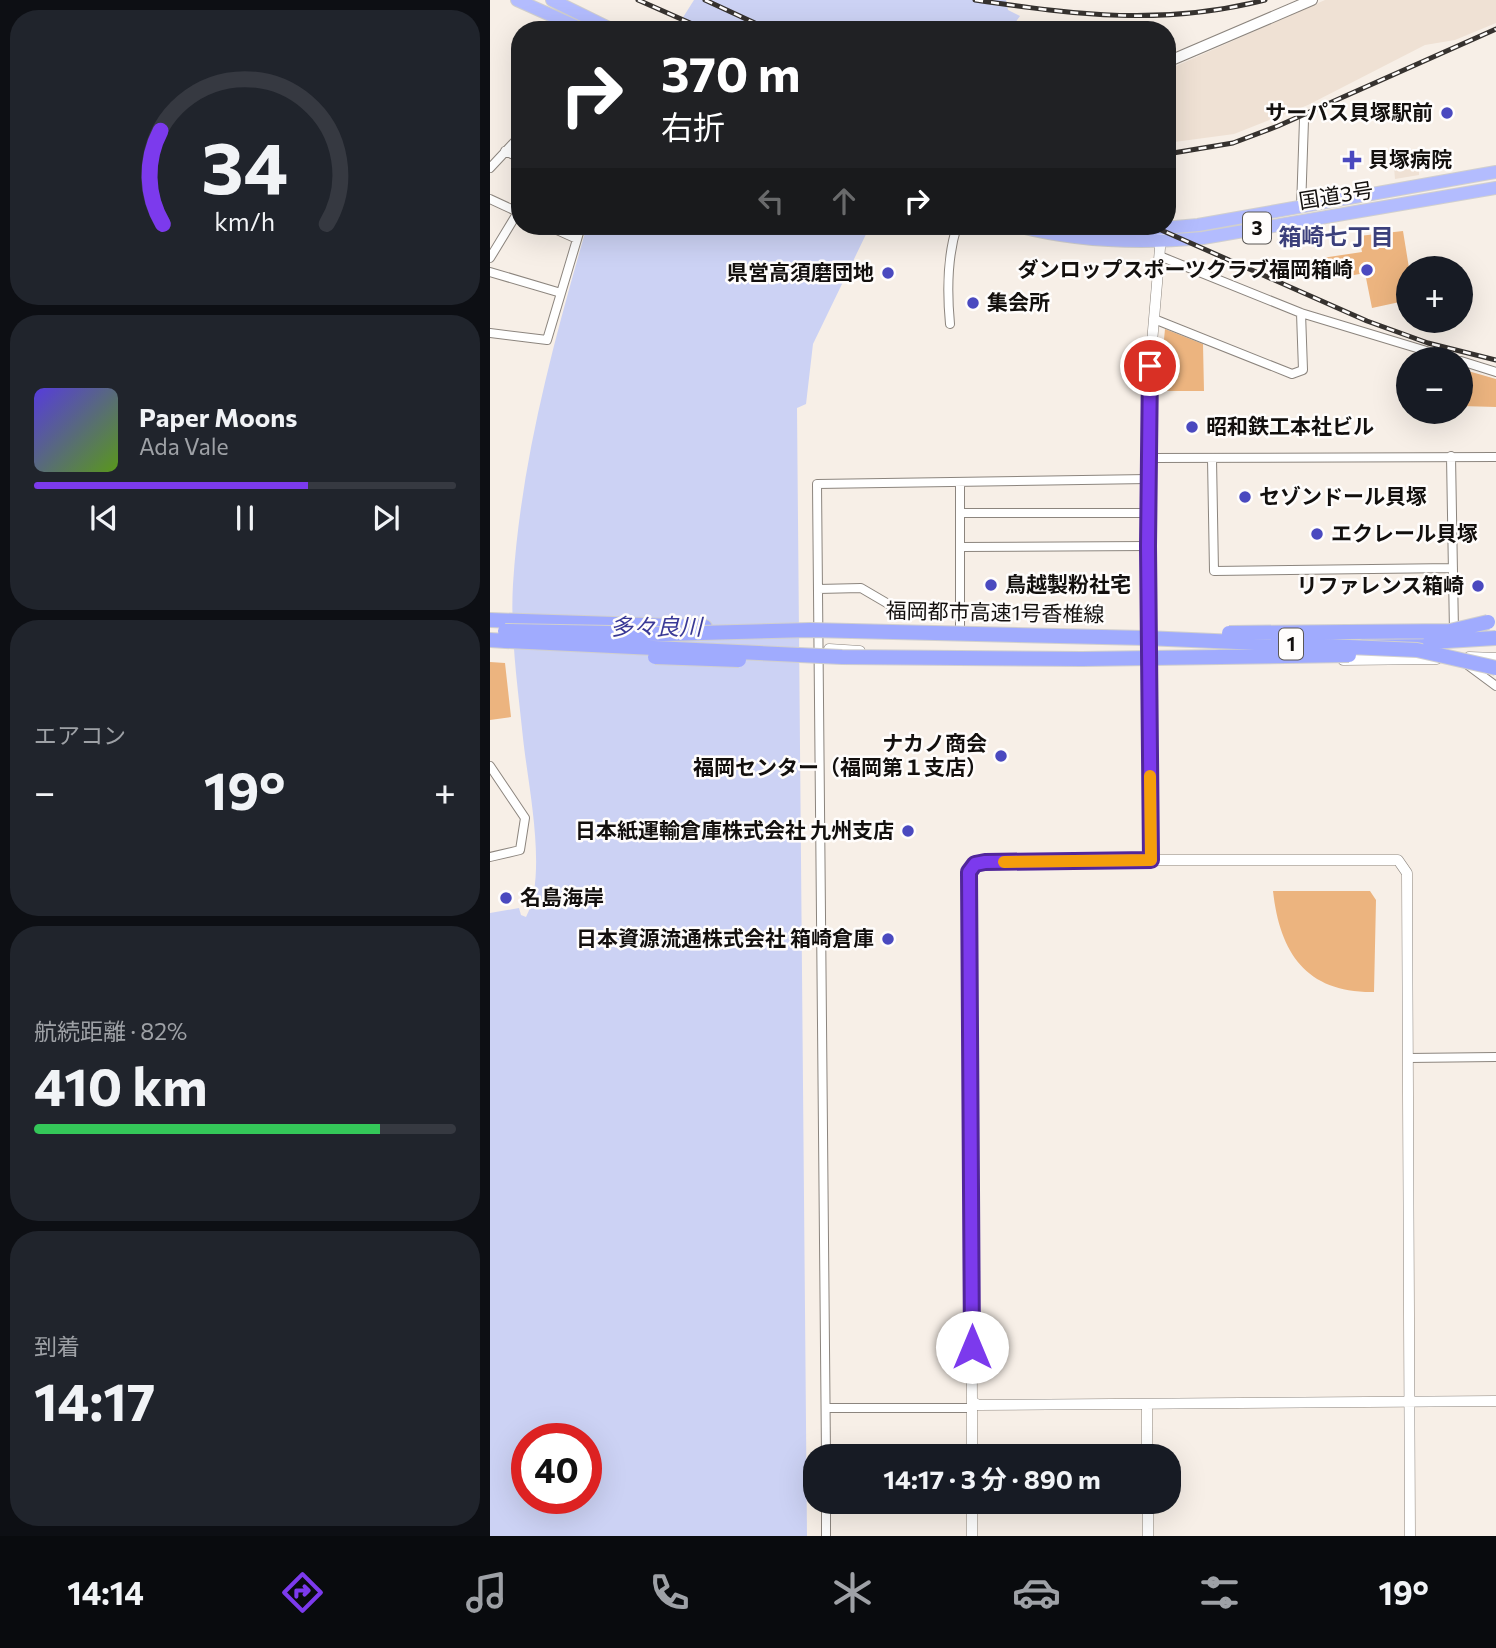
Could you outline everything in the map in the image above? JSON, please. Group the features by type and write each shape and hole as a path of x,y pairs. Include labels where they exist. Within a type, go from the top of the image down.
{"highway":[{"path":"517,0 564,21"},
{"path":"552,0 595,21"},
{"name":"国道3号","path":"1176,233 1496,172"},
{"name":"国道3号","path":"1153,235 1203,238 1496,188"},
{"name":"国道3号","path":"1063,235 1088,240 1166,235"},
{"path":"1084,636 1450,631 1496,618"},
{"name":"福岡都市高速1号香椎線","path":"495,633 664,634 810,630 1084,636 1385,647 1443,654 1496,669"},
{"name":"福岡都市高速1号香椎線","path":"495,633 790,662 835,653 1402,656 1457,660 1496,669"},
{"path":"1198,657 1229,644 1494,641"}],"main road":[{"path":"1176,58 1312,0"}],"street":[{"path":"1301,208 1304,120"},
{"path":"490,168 511,145"},
{"path":"505,151 511,154"},
{"path":"490,199 511,209"},
{"path":"490,258 511,225"},
{"path":"568,235 577,239"},
{"path":"490,332 547,340 579,235"},
{"path":"950,324 947,295 954,235"},
{"path":"1151,860 1148,390 1162,257 1161,236"},
{"path":"1162,257 1301,313 1413,347"},
{"path":"490,272 561,293"},
{"path":"1154,319 1292,374 1303,370 1301,313"},
{"path":"1473,365 1496,372"},
{"path":"1451,456 1454,640"},
{"path":"1148,458 1496,457"},
{"path":"1212,459 1214,571 1453,568"},
{"path":"826,1444 817,484 1148,479"},
{"path":"960,482 960,638"},
{"path":"960,513 1148,513"},
{"path":"960,547 1148,546"},
{"path":"818,589 861,588 890,605 960,613"},
{"path":"828,634 1149,641 1494,641"},
{"path":"835,653 1149,655 1216,660 1464,660 1496,657"},
{"path":"1464,660 1466,665 1496,686"},
{"path":"490,766 525,818 520,849 490,857"},
{"path":"972,1444 969,872 975,864 985,862 1398,860 1407,873 1410,1536"},
{"path":"1408,1058 1496,1057"},
{"path":"825,1408 1496,1401"},
{"path":"1147,1404 1147,1444"},
{"path":"826,1514 826,1536"},
{"path":"972,1514 972,1536"},
{"path":"1148,1514 1148,1536"}],"shaded area":[{"path":"1325,0 1496,0 1496,23 1455,40 1425,45 1308,105 1234,134 1176,142 1176,66"},
{"path":"1419,151 1419,175 1395,179 1393,156"},
{"name":"ダンロップスポーツクラブ福岡箱崎","path":"1403,231 1407,256 1396,256 1396,303 1372,308 1365,273 1327,280 1322,258 1362,252 1359,236"},
{"path":"1165,329 1203,344 1204,391 1159,391"},
{"path":"1473,372 1496,379 1496,407 1473,406"},
{"path":"490,662 505,663 511,717 490,720"},
{"path":"1273,891 1370,891 1376,900 1374,992 1351,991 1331,986 1314,977 1301,965 1282,934"}],"water":[{"path":"694,0 1006,0 1008,10 1020,16 1016,21 681,21"},
{"name":"多々良川","path":"585,235 866,235 813,344 806,404 797,408 806,1444 803,1444 803,1514 807,1514 807,1536 490,1536 490,913 519,908 521,915 526,917 536,878 535,830 515,661 513,584 523,493 540,403"}],"railway":[{"path":"638,0 686,21"},
{"path":"705,0 750,21"},
{"path":"975,0 1049,10 1120,15 1191,13 1265,0"},
{"path":"1176,152 1233,143 1278,126 1496,29"},
{"path":"1172,235 1367,321 1428,343 1496,360"}],"slow traffic":[{"path":"1004,862 1151,860 1150,776"}],"place":[{"name":"サーパス貝塚駅前","path":"1447,113"},
{"name":"貝塚病院","path":"1352,160"},
{"name":"ダンロップスポーツクラブ福岡箱崎","path":"1367,270"},
{"name":"県営高須磨団地","path":"888,273"},
{"name":"集会所","path":"973,303"},
{"name":"昭和鉄工本社ビル","path":"1192,427"},
{"name":"セゾンドール貝塚","path":"1245,497"},
{"name":"エクレール貝塚","path":"1317,534"},
{"name":"鳥越製粉社宅","path":"991,585"},
{"name":"リファレンス箱崎","path":"1478,586"},
{"name":"ナカノ商会 福岡センター（福岡第１支店）","path":"1001,756"},
{"name":"日本紙運輸倉庫株式会社 九州支店","path":"908,831"},
{"name":"名島海岸","path":"506,898"},
{"name":"日本資源流通株式会社 箱崎倉庫","path":"888,939"}],"district":[{"name":"箱崎七丁目","path":"1336,237"}],"route":[{"path":"972,1347 969,872 975,864 985,862 1151,860 1148,546 1150,366"}]}
